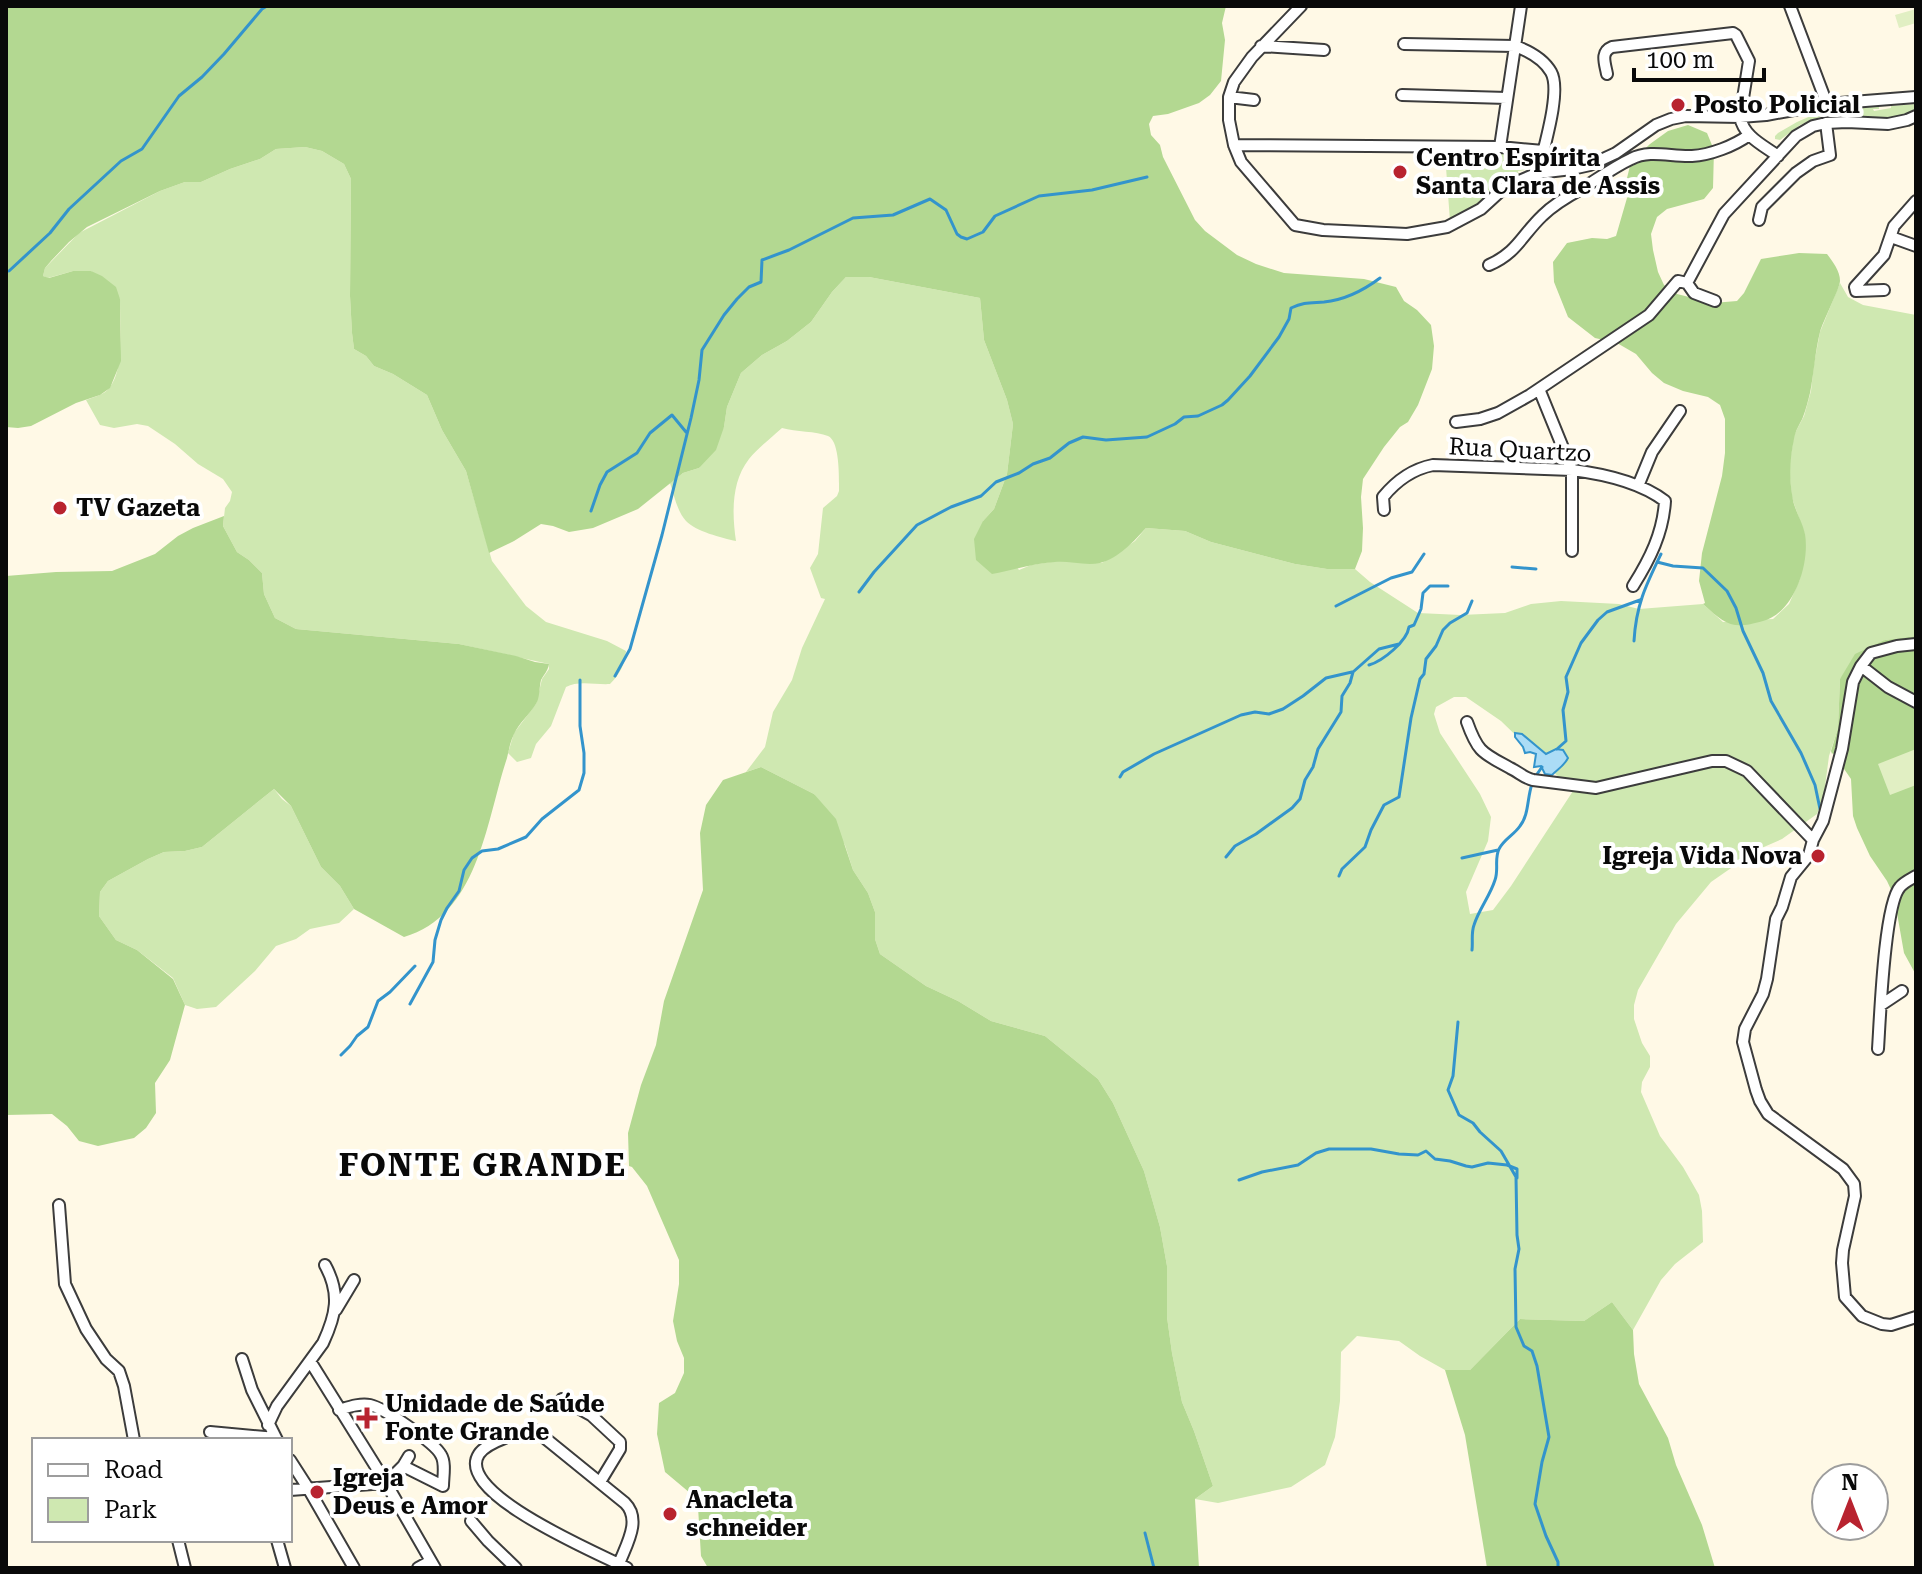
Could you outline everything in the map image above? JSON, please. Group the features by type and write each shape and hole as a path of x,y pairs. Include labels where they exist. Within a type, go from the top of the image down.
{"street":[{"path":"1301,6 1261,46 1234,82 1229,97 1229,120 1241,162 1295,225 1323,230 1407,234 1447,227 1481,209 1505,187 1538,173 1590,165 1616,153 1656,125 1671,119 1686,116 1740,117 1798,111 1827,104 1916,97"},
{"path":"1500,147 1521,6"},
{"path":"1790,6 1827,104"},
{"path":"1607,74 1604,56 1612,47 1733,33 1749,61 1741,124 1749,135 1778,156"},
{"path":"1404,44 1515,46 1541,60 1551,72 1554,91 1538,173"},
{"path":"1261,46 1324,50"},
{"path":"1402,95 1507,98"},
{"path":"1229,97 1254,100"},
{"path":"1687,283 1724,214 1796,136 1813,126 1826,123 1888,124 1916,116"},
{"path":"1759,220 1762,207 1796,173 1813,161 1830,155 1826,123"},
{"path":"1489,265 1514,251 1542,216 1558,202 1632,158 1652,153 1694,156 1719,150 1749,135"},
{"path":"1234,145 1500,147 1543,151"},
{"path":"1884,290 1863,292 1856,291 1855,287 1884,255 1894,226 1916,201"},
{"path":"1891,237 1916,246"},
{"path":"1456,422 1498,413 1539,389 1649,315 1678,281 1687,283 1694,293 1715,301"},
{"path":"1539,389 1572,470 1572,551"},
{"path":"1633,586 1658,541 1665,501 1638,486 1652,452 1680,411"},
{"name":"Rua Quartzo","path":"1384,510 1383,497 1393,485 1422,467 1433,465 1572,470 1638,486"},
{"path":"1916,644 1871,653 1853,682 1842,749 1823,821 1809,855 1791,877 1776,919 1765,987 1745,1029 1743,1042 1756,1090 1768,1114 1843,1169 1854,1184 1855,1196 1843,1250 1845,1297 1862,1316 1882,1324 1891,1325 1916,1317"},
{"path":"1861,666 1888,687 1916,702"},
{"path":"1467,722 1484,755 1533,780 1596,788 1712,761 1726,761 1747,771 1813,840"},
{"path":"1878,1049 1887,937 1895,898 1901,886 1916,876"},
{"path":"1881,1005 1902,991"},
{"path":"59,1205 65,1284 86,1329 106,1359 119,1371 134,1438"},
{"path":"325,1265 333,1282 337,1309 345,1318"},
{"path":"268,1425 277,1406 323,1343 337,1309 354,1280"},
{"path":"242,1359 252,1390 275,1438"},
{"path":"310,1361 433,1564 418,1568"},
{"path":"562,1399 591,1415 620,1442 620,1449 600,1482"},
{"path":"292,1490 386,1483 406,1461 443,1486 443,1460 434,1447 393,1417 370,1405 339,1410"},
{"path":"535,1430 600,1482 631,1508 634,1517 623,1566 525,1516 478,1476 474,1467 476,1458 490,1444 535,1430"},
{"path":"210,1432 267,1438"},
{"path":"292,1463 354,1568"},
{"path":"471,1521 516,1568"},
{"path":"178,1542 185,1568"},
{"path":"278,1542 285,1568"}],"green space":[{"path":"6,6 1226,6 1222,23 1225,40 1221,81 1199,103 1153,116 1149,124 1151,135 1160,145 1195,220 1237,255 1256,264 1284,273 1364,279 1396,287 1404,301 1431,325 1434,346 1432,369 1408,422 1384,447 1363,479 1362,551 1355,569 1295,564 1211,542 1185,531 1146,528 1107,561 1047,563 992,574 976,560 974,539 983,521 994,509 1007,474 1013,424 984,340 980,298 869,277 846,277 811,322 741,373 727,407 716,450 699,468 683,473 638,509 593,528 569,532 541,524 489,553 466,471 442,430 427,395 374,366 366,356 354,349 350,296 351,179 344,164 322,151 305,147 276,149 260,159 201,182 185,182 160,191 87,227 69,242 45,268 43,276 49,278 73,271 91,271 116,287 120,299 121,361 110,388 100,395 76,403 31,426 6,427"},
{"path":"1916,9 1916,23 1899,28 1895,15"},
{"path":"1916,104 1916,110 1891,121 1830,114 1829,109 1879,106 1874,111"},
{"path":"1827,109 1827,114 1800,125 1780,140 1775,139 1778,133 1797,122"},
{"path":"1688,125 1707,133 1714,150 1713,188 1704,199 1667,209 1657,217 1651,234 1658,272 1664,285 1677,294 1713,303 1737,301 1761,259 1799,253 1827,254 1840,277 1820,332 1810,393 1795,433 1792,453 1790,473 1793,499 1806,546 1802,573 1798,586 1783,608 1763,621 1744,625 1724,621 1703,604 1699,581 1702,553 1725,453 1725,419 1720,405 1708,397 1664,383 1636,354 1617,343 1595,338 1568,317 1554,282 1553,262 1567,243 1616,236 1630,195 1627,178 1631,162 1668,131"},
{"path":"305,147 322,151 344,164 351,179 350,296 354,349 366,356 374,366 427,395 442,430 466,471 492,561 526,606 546,622 607,641 626,651 621,669 610,684 582,683 566,687 551,726 536,744 531,758 517,762 508,753 514,733 536,704 549,664 459,644 296,629 275,618 264,594 262,573 237,552 223,526 225,508 232,492 223,479 148,426 137,424 114,428 100,425 86,400 99,396 114,380 120,346 120,299 91,271 73,271 48,278 43,276 45,268 79,233 160,191 185,182 201,182 260,159 276,149"},
{"path":"1445,154 1516,154 1534,167 1518,171 1519,176 1482,204 1450,221"},
{"path":"846,277 869,277 980,298 984,340 1013,424 1007,474 994,509 983,521 1019,570 1057,561 1102,563 1135,541 1146,528 1185,531 1211,542 1295,564 1355,569 1418,613 1505,613 1531,604 1561,601 1619,604 1639,609 1703,604 1723,622 1773,619 1789,604 1800,579 1805,535 1792,498 1789,468 1794,435 1804,416 1811,391 1820,332 1840,283 1848,297 1863,305 1916,315 1916,636 1885,640 1840,679 1838,728 1817,814 1711,882 1676,924 1638,990 1634,1019 1650,1056 1650,1067 1642,1082 1641,1092 1660,1136 1699,1195 1703,1242 1675,1264 1661,1280 1633,1330 1612,1302 1584,1321 1520,1319 1470,1370 1445,1370 1399,1341 1357,1336 1341,1352 1340,1401 1335,1437 1325,1465 1291,1487 1218,1503 1195,1499 1213,1486 1182,1402 1167,1317 1167,1266 1160,1227 1144,1171 1113,1103 1098,1079 1045,1036 991,1021 926,986 880,954 875,939 875,912 868,893 853,870 845,845 814,794 761,767 746,772 765,747 773,712 792,680 802,648 825,599 821,598 810,568 818,554 823,508 839,491 837,452 828,436 782,428 743,468 736,488 736,541 690,525 678,508 670,483 683,473 699,468 724,427 727,407 741,373 811,322","holes":["1454,697 1466,697 1501,721 1573,791 1493,910 1470,914 1466,892 1488,841 1491,817 1480,794 1440,733 1434,714 1436,707"]},
{"path":"224,516 223,526 237,552 262,573 264,594 275,618 296,629 459,644 549,664 541,680 536,704 512,740 476,863 449,909 429,926 404,937 354,909 340,886 321,867 291,806 274,789 202,847 164,852 108,881 100,892 99,916 116,940 137,950 173,979 185,1005 170,1060 155,1083 156,1113 146,1128 134,1138 98,1146 79,1141 52,1114 6,1115 6,576 112,571 155,554 178,536"},
{"path":"1916,636 1916,975 1904,953 1894,896 1870,856 1853,816 1851,779 1831,751 1838,728 1840,679 1855,654 1885,640"},
{"path":"1916,749 1916,785 1890,795 1878,764"},
{"path":"761,767 814,794 836,819 853,870 868,893 875,912 875,939 880,954 926,986 991,1021 1045,1036 1098,1079 1113,1103 1144,1171 1160,1227 1167,1266 1167,1317 1182,1402 1213,1486 1195,1499 1199,1568 708,1568 701,1556 698,1507 690,1493 665,1472 657,1434 659,1403 675,1393 684,1373 684,1358 673,1321 679,1260 647,1186 629,1166 628,1133 656,1045 664,1001 703,890 700,833 706,805 723,780"},
{"path":"274,789 291,806 321,867 340,886 354,909 339,923 310,929 296,939 276,946 255,971 216,1007 197,1009 185,1005 173,978 137,950 116,940 99,916 100,892 108,881 148,859 164,852 202,847"},
{"path":"1612,1302 1633,1330 1639,1384 1668,1438 1715,1568 1487,1568 1465,1435 1445,1370 1470,1370 1520,1319 1584,1321"}],"water":[{"path":"1515,733 1522,734 1546,754 1556,749 1563,750 1568,758 1552,775 1545,774 1541,766 1534,767 1536,754 1525,753"}],"waterway":[{"path":"9,271 121,161 142,149 179,96 202,77 267,6"},
{"path":"615,676 630,649 662,535 691,418 702,350 737,299 749,287 761,282 762,260 853,218 893,215 930,199 946,210 957,234 967,239 983,232 995,216 1039,196 1092,190 1147,177"},
{"path":"859,592 917,525 981,496 996,482 1050,458 1069,443 1083,437 1106,440 1147,437 1184,417 1198,416 1222,405 1250,376 1279,337 1291,308 1346,297 1380,278"},
{"path":"591,511 607,472 637,453 650,433 672,415 686,432"},
{"path":"1336,606 1391,578 1412,572 1424,554"},
{"path":"1634,641 1643,596 1661,554"},
{"path":"1657,562 1703,568 1727,591 1763,673 1771,701 1801,753 1815,785 1820,809"},
{"path":"1512,567 1536,569"},
{"path":"1369,665 1394,650 1409,627 1414,625 1421,609 1423,593 1430,586 1448,586"},
{"path":"1557,749 1566,741 1563,710 1568,692 1566,677 1581,643 1607,612 1640,600"},
{"path":"1339,876 1342,869 1365,847 1384,805 1399,797 1411,718 1426,659 1443,630 1467,613 1472,601"},
{"path":"1226,857 1235,846 1292,808 1300,799 1318,749 1341,712 1342,696 1353,672 1379,649 1399,644"},
{"path":"1120,777 1123,772 1154,754 1241,715 1255,712 1269,714 1283,709 1326,678 1352,672"},
{"path":"410,1004 433,962 441,920 459,891 464,870 472,858 482,851 498,849 526,837 542,819 579,790 584,773 580,680"},
{"path":"1535,777 1542,767"},
{"path":"1472,950 1473,928 1495,880 1499,849 1523,822 1532,784"},
{"path":"1462,858 1498,850"},
{"path":"341,1055 368,1027 378,1001 415,966"},
{"path":"1458,1022 1453,1076 1448,1090 1459,1115 1473,1123 1501,1151 1516,1177 1519,1249 1515,1269 1516,1327 1524,1346 1532,1351 1537,1366 1549,1437 1535,1504 1558,1568"},
{"path":"1239,1180 1298,1165 1316,1153 1329,1149 1371,1149 1418,1155 1426,1151 1435,1159 1466,1166 1488,1163 1507,1165 1517,1169 1517,1178"},
{"path":"1145,1533 1154,1568"}],"place":[{"name":"Posto Policial","path":"1678,105"},
{"name":"Centro Espírita Santa Clara de Assis","path":"1400,172"},
{"name":"TV Gazeta","path":"60,508"},
{"name":"Igreja Vida Nova","path":"1818,856"},
{"name":"Unidade de Saúde Fonte Grande","path":"367,1418"},
{"name":"Igreja Deus e Amor","path":"317,1492"},
{"name":"Anacleta schneider","path":"670,1514"}],"district":[{"name":"FONTE GRANDE","path":"483,1165"}]}
